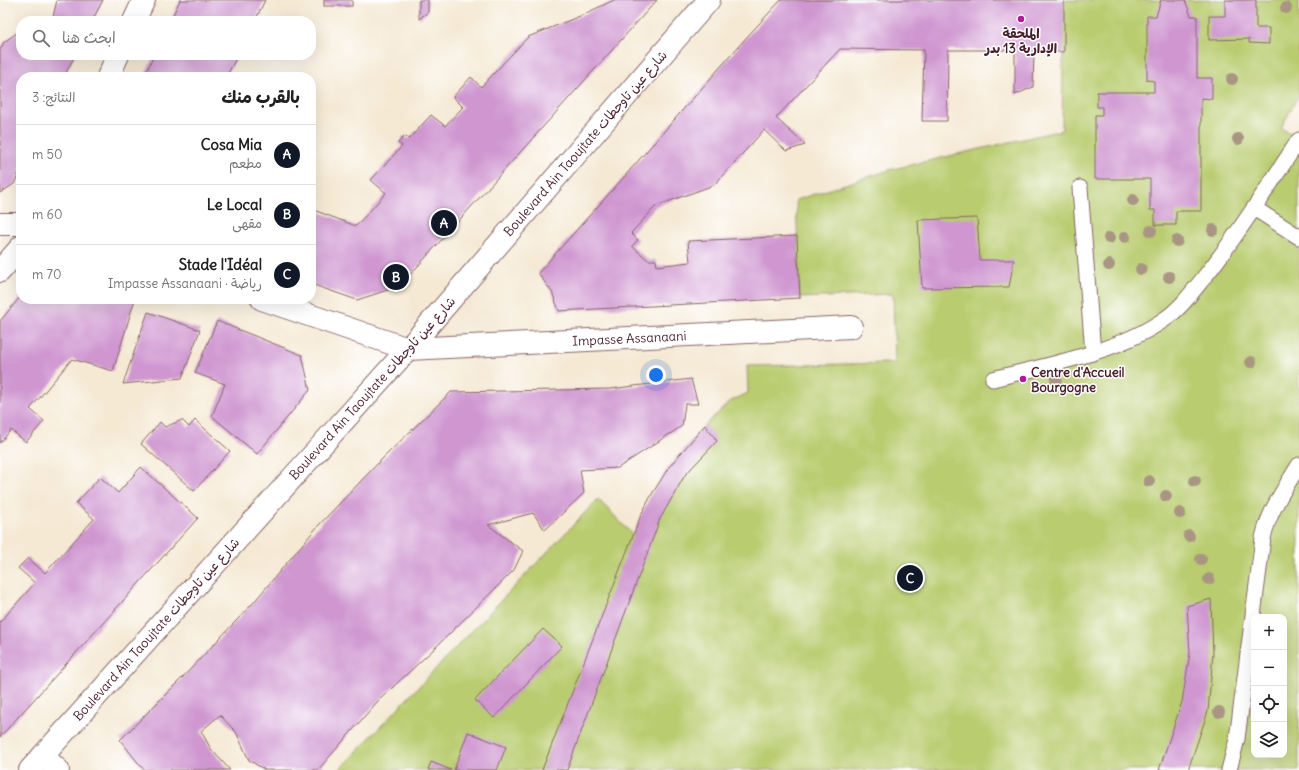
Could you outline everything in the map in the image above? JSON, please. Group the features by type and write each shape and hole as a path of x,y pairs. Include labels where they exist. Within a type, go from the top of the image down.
{"street":[{"path":"136,16 144,0"},
{"name":"Boulevard Ain Taoujtate شارع عين تاوجطات","path":"43,765 408,349 709,0"},
{"path":"110,72 116,60"},
{"path":"0,224 16,224"},
{"path":"0,271 16,253"},
{"path":"277,304 408,349"},
{"name":"Impasse Assanaani","path":"408,349 851,327"}],"lane":[{"path":"993,379 1093,353 1139,334 1165,319 1185,302 1219,258 1299,140"},
{"path":"1080,188 1093,353"},
{"path":"1254,208 1299,237"},
{"path":"1229,770 1237,739 1266,524 1274,506 1299,465"}],"green space":[{"name":"Centre d'Accueil Bourgogne","path":"1064,0 1299,0 1299,95 1281,128 1299,139 1299,770 339,770 598,499 633,535 652,494 669,467 705,425 731,401 748,393 747,366 895,363 893,294 800,298 796,200 889,170 1062,130"}],"building":[{"path":"57,0 103,0 95,16 53,16"},
{"path":"180,0 265,0 257,16 172,16"},
{"path":"324,0 352,0 352,6 324,6"},
{"path":"419,0 428,0 428,12 419,19"},
{"path":"614,0 657,0 400,286 357,300 316,286 316,211 356,226 386,193 371,180 402,146 398,143 404,136 409,139 431,115 445,126 463,107 453,97 471,77 481,87 528,37 580,16"},
{"path":"781,0 1064,0 1064,52 1034,51 1033,87 1015,95 1015,50 948,50 947,121 922,121 924,50 840,49 776,118 805,145 786,151 764,130 714,185 656,206 631,233 638,240 632,246 648,260 656,260 657,266 690,262 688,241 797,236 800,298 559,311 552,292 538,273"},
{"path":"1161,0 1185,0 1191,16 1197,16 1197,78 1212,78 1212,99 1201,98 1201,211 1176,211 1176,225 1155,225 1155,210 1150,210 1150,179 1095,179 1095,115 1102,115 1102,107 1097,107 1097,92 1154,92 1154,81 1147,80 1147,16 1156,16"},
{"path":"1225,0 1256,0 1256,28 1269,28 1269,44 1249,43 1249,39 1209,40 1209,16 1225,16"},
{"path":"16,34 16,60 72,60 66,72 16,72 16,179 14,184 0,193 0,50 4,42"},
{"path":"152,60 235,60 229,72 146,72"},
{"path":"977,218 980,260 1014,260 1009,287 922,288 918,220"},
{"path":"16,302 16,304 133,304 113,371 72,359 30,409 44,421 26,442 11,430 0,443 0,321"},
{"path":"148,312 200,330 182,378 123,384"},
{"path":"217,321 302,355 310,390 257,454 212,416 225,384 195,373"},
{"path":"691,379 698,404 685,404 682,426 618,468 580,470 584,493 545,530 533,513 488,525 523,551 514,570 437,646 377,702 318,770 265,770 249,760 236,732 220,715 201,731 211,749 230,770 144,770 120,740 183,677 254,602 317,527 383,458 451,392 610,389"},
{"path":"182,420 189,427 195,420 230,451 194,491 141,444 160,422 165,427"},
{"path":"705,425 717,441 685,475 660,519 567,770 542,770 641,515 669,467"},
{"path":"141,467 198,518 0,737 0,622 35,583 18,568 28,558 45,573 94,519 76,503 100,477 118,493"},
{"path":"1211,599 1213,654 1208,711 1188,770 1159,770 1182,702 1190,653 1187,606"},
{"path":"543,629 562,646 494,718 475,700"},
{"path":"468,732 506,747 497,770 454,770"},
{"path":"431,762 451,770 428,770"}],"place":[{"name":"الملحقة الإدارية 13 بدر","path":"1021,19"},
{"name":"Cosa Mia","path":"444,223"},
{"name":"Le Local","path":"396,277"},
{"name":"Centre d'Accueil Bourgogne","path":"1023,379"},
{"name":"Stade l'Idéal","path":"910,578"}]}
